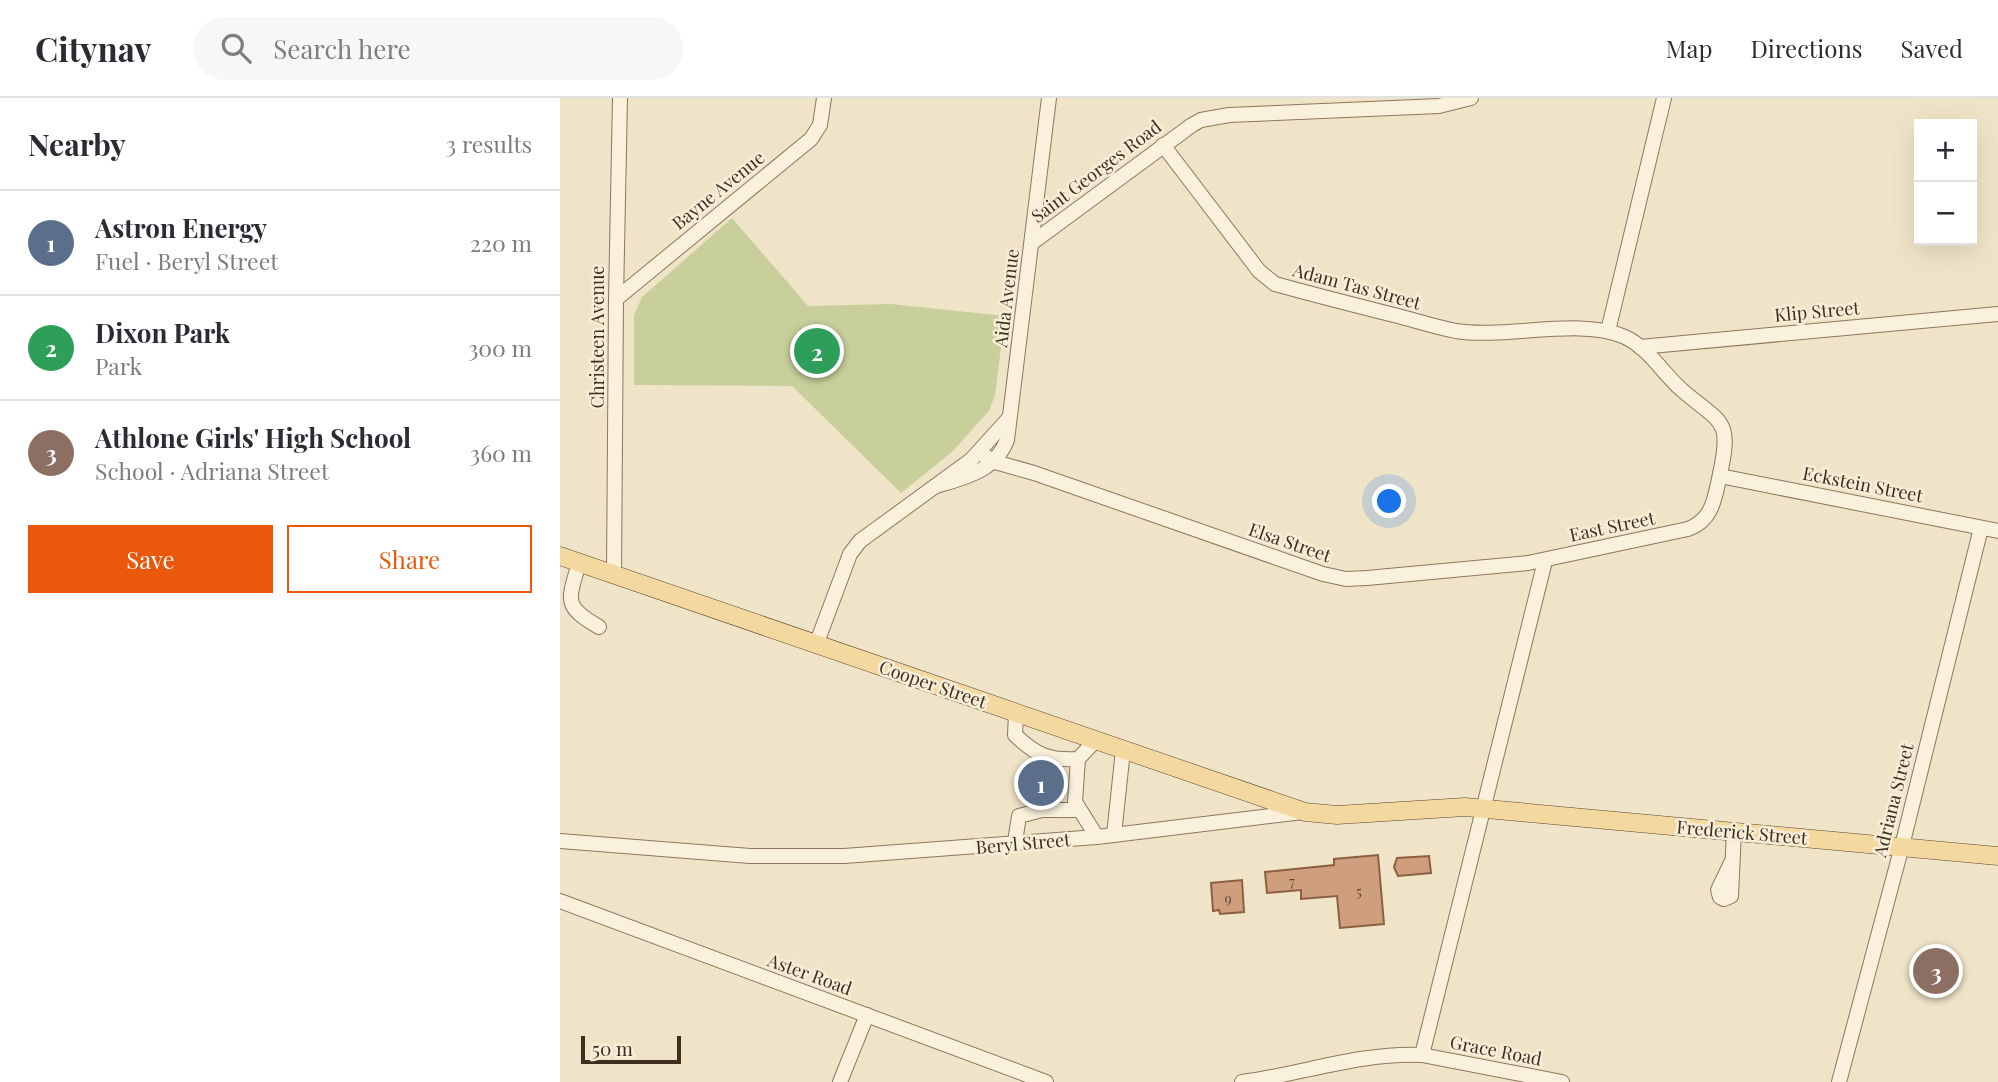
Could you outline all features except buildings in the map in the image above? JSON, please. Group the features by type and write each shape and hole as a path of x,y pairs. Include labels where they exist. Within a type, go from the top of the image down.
{"main road":[{"name":"Cooper Street","path":"568,561 1305,812"},
{"name":"Beryl Street","path":"1305,812 1337,815 1434,807 1485,809"},
{"name":"Frederick Street","path":"1485,809 1998,856"}],"street":[{"name":"Christeen Avenue","path":"614,576 620,98"},
{"name":"Bayne Avenue","path":"616,299 811,139 820,125 824,98"},
{"name":"Aida Avenue","path":"995,462 1007,440 1049,98"},
{"name":"Saint Georges Road","path":"1033,242 1201,120 1215,117 1439,106 1471,98"},
{"path":"1608,331 1664,98"},
{"name":"Adam Tas Street","path":"1163,145 1259,271 1275,284 1454,331 1608,331"},
{"name":"Klip Street","path":"1640,347 1998,314"},
{"name":"East Street","path":"1545,561 1696,527 1711,510 1726,446 1724,428 1717,418 1676,385 1654,358 1626,338 1608,331"},
{"path":"816,645 850,554 860,541 984,447 1009,418"},
{"name":"Elsa Street","path":"984,447 1003,449 1034,473"},
{"name":"Elsa Street","path":"984,447 995,462 1338,578 1367,578 1545,561"},
{"path":"936,486 982,470 995,462"},
{"name":"Eckstein Street","path":"1720,476 1998,531"},
{"name":"Adriana Street","path":"1839,1082 1902,846 1981,527"},
{"path":"568,561 573,609 599,627"},
{"path":"1242,1082 1367,1059 1404,1054 1422,1055 1545,561"},
{"path":"1016,713 1015,736 1031,751 1063,760 1078,760"},
{"path":"1096,740 1078,760 1074,793 1079,810 1097,837"},
{"path":"1114,835 1124,750"},
{"path":"1015,842 1019,816 1042,810 1079,810"},
{"name":"Beryl Street","path":"560,841 750,856 800,857 980,847 1097,837 1305,812"},
{"path":"1731,863 1734,831"},
{"name":"Aster Road","path":"560,901 1046,1082"},
{"path":"840,1082 867,1015"},
{"name":"Grace Road","path":"1422,1055 1562,1082"}],"green space":[{"path":"732,218 808,306 891,304 1005,316 995,395 989,411 952,452 901,493 792,386 634,385 634,315 642,297"}],"place":[{"name":"Dixon Park","path":"817,351"},
{"name":"Astron Energy","path":"1041,783"},
{"name":"Athlone Girls' High School","path":"1936,971"}]}
